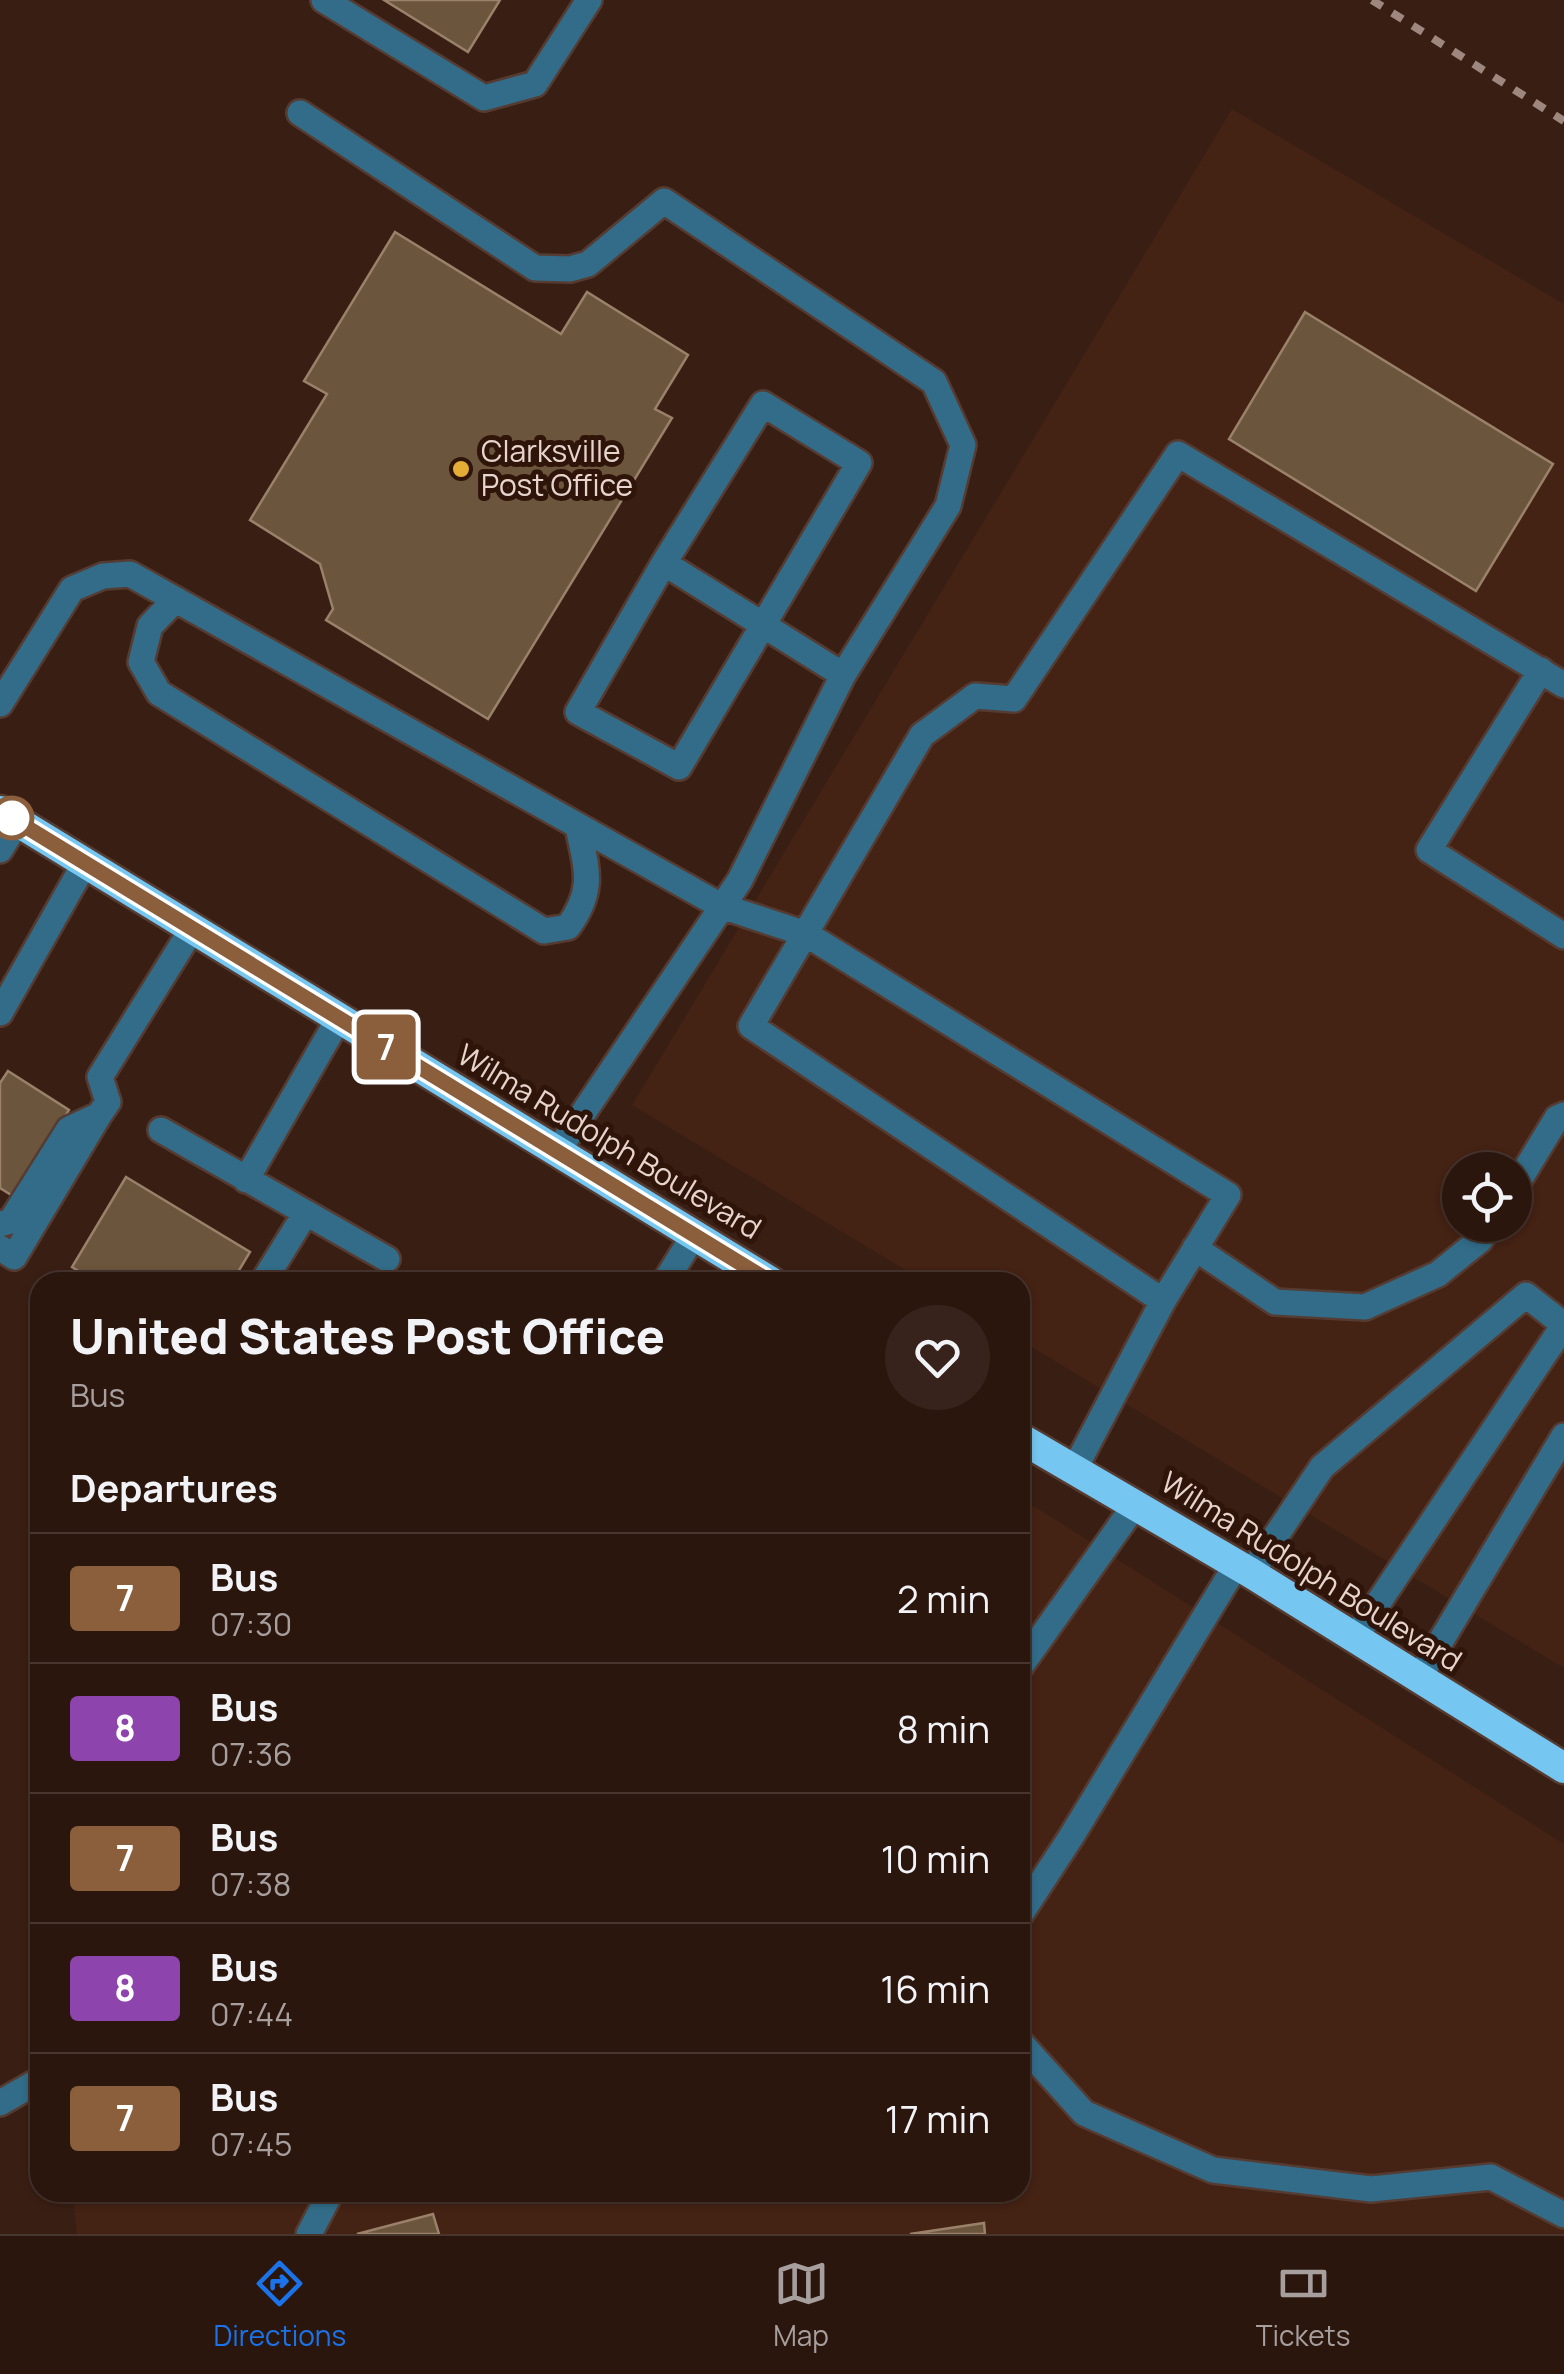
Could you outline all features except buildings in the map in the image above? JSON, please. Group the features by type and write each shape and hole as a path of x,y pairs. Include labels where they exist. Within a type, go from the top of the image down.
{"highway":[{"name":"Wilma Rudolph Boulevard","path":"8,816 755,1272"},
{"name":"Wilma Rudolph Boulevard","path":"1030,1452 1074,1470 1135,1504 1564,1768"}],"street":[{"path":"324,0 484,98 534,84 589,0"},
{"path":"300,114 534,268 570,269 588,264 664,201 934,382 963,445 948,506 843,675 740,880 557,1152"},
{"path":"763,404 859,463 678,767 578,712 664,562 763,404"},
{"path":"1163,1301 752,1026 922,735 976,696 1014,699 1178,454 1564,685"},
{"path":"664,562 843,675"},
{"path":"0,704 72,589 102,576 130,574 721,906 806,934 1228,1195 1163,1301 1074,1470"},
{"path":"175,600 150,626 141,662 159,693 544,931 568,928 585,904 588,874 578,827"},
{"path":"1541,670 1429,850 1564,936"},
{"path":"0,850 8,816"},
{"path":"0,1013 85,863"},
{"path":"0,1248 14,1256 108,1102 100,1077 192,928"},
{"path":"246,1180 339,1018"},
{"path":"1532,1160 1557,1118 1564,1115"},
{"path":"0,1224 11,1221 69,1129 99,1116"},
{"path":"161,1130 386,1259"},
{"path":"270,1272 305,1214"},
{"path":"671,1272 694,1235"},
{"path":"1196,1248 1275,1302 1365,1307 1438,1274 1478,1242"},
{"path":"1030,1900 1244,1570 1322,1467 1526,1295 1564,1325 1354,1639"},
{"path":"1418,1678 1564,1436"},
{"path":"1030,1653 1135,1504"},
{"path":"1030,2053 1084,2113 1213,2170 1371,2188 1491,2177 1564,2214"},
{"path":"0,2103 30,2086"},
{"path":"309,2234 327,2202"}],"shaded area":[{"path":"1232,109 1564,304 1564,1668 1030,1346 1030,1272 908,1272 632,1105"},
{"path":"1034,1506 1564,1844 1564,2234 77,2234 73,2202 1030,2202 1030,1507"}],"railway":[{"path":"1372,0 1564,121"}],"bus line":[{"name":"7","path":"0,811 755,1272"}],"place":[{"name":"Clarksville Post Office","path":"461,469"}]}
